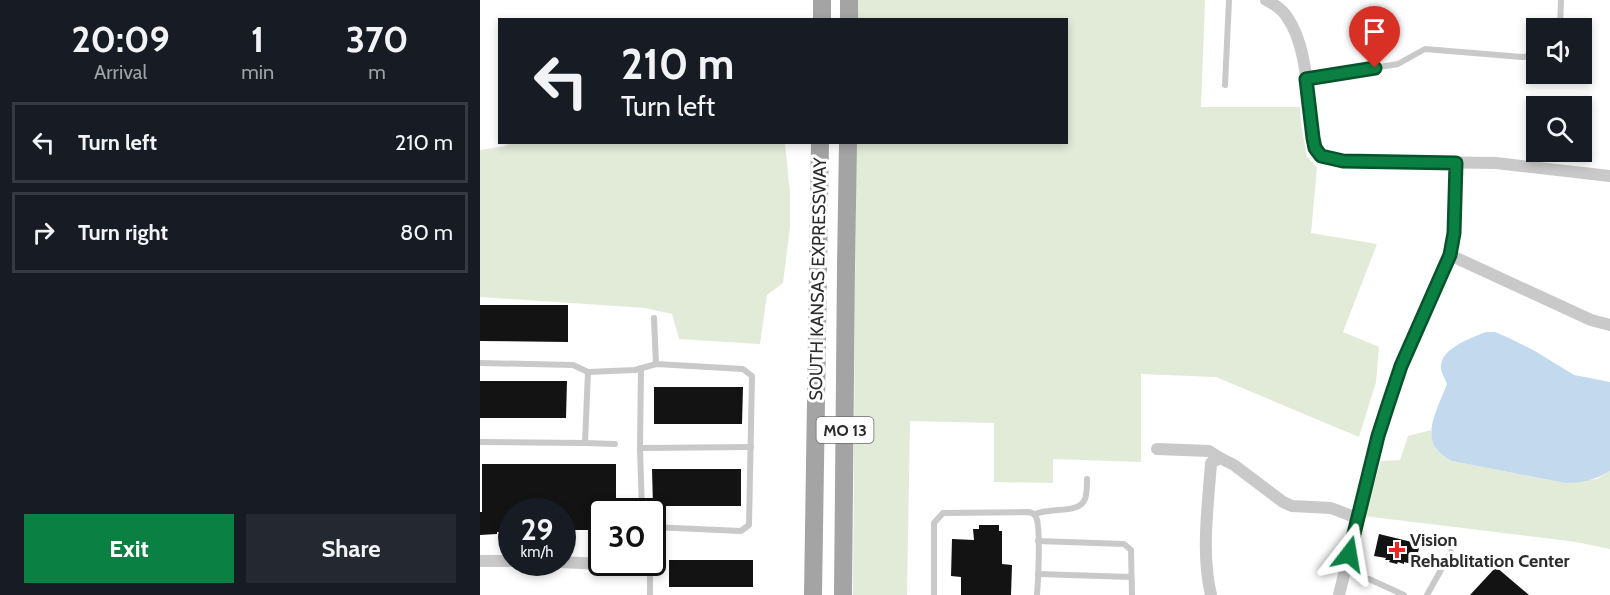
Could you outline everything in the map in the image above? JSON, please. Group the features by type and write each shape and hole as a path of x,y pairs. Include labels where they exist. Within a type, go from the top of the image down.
{"main road":[{"path":"822,0 822,18"},
{"path":"849,0 849,18"},
{"name":"SOUTH KANSAS EXPRESSWAY","path":"813,595 820,144"},
{"name":"SOUTH KANSAS EXPRESSWAY","path":"843,595 848,144"}],"street":[{"path":"1266,0 1287,16 1296,35 1306,79 1315,148 1321,156 1343,161 1496,164 1610,176"},
{"path":"1338,595 1378,436 1401,366 1450,255 1454,233 1456,163"},
{"path":"1450,255 1591,320 1610,325"},
{"path":"1157,449 1209,451 1234,465 1283,502 1292,506 1331,508 1358,518"},
{"path":"1211,595 1206,574 1207,520 1211,463 1220,458"},
{"path":"480,561 498,561"}],"lane":[{"path":"1225,86 1229,0"},
{"path":"1560,18 1561,0"},
{"path":"1306,79 1398,64 1425,49 1526,57"},
{"path":"654,318 656,364"},
{"path":"480,363 573,365 588,372 635,370 656,364 743,369 752,376 749,525 741,531 666,528"},
{"path":"641,368 642,498"},
{"path":"585,443 588,372"},
{"path":"480,442 615,444"},
{"path":"640,448 751,447"},
{"path":"934,595 934,523 943,513 1029,512 1034,514 1050,510 1071,509 1084,501 1087,479"},
{"path":"1034,514 1037,518 1038,533 1037,595"},
{"path":"1038,541 1128,546 1131,550 1132,595"},
{"path":"1428,595 1451,552"},
{"path":"1038,574 1131,577"},
{"path":"650,576 650,595"},
{"path":"1369,579 1404,595"}],"green space":[{"path":"857,0 1205,0 1201,107 1300,107 1307,157 1317,167 1311,233 1377,244 1343,332 1379,347 1376,382 1359,437 1216,377 1141,374 1141,462 1053,459 1053,483 994,482 994,423 910,421 907,595 853,595 856,144 1068,144 1068,18 857,18"},
{"path":"509,144 785,144 790,193 790,227 783,283 767,295 760,344 679,339 672,314 645,308 480,297 480,150"},
{"path":"1431,430 1436,449 1452,461 1565,483 1597,479 1610,471 1610,549 1576,542 1364,516 1381,461 1400,460 1408,436"}],"water":[{"path":"1486,332 1495,332 1509,338 1574,375 1610,382 1610,471 1588,480 1565,483 1452,461 1441,454 1434,446 1432,426 1447,384 1441,370 1443,359 1452,348"}],"building":[{"path":"480,305 568,305 568,342 480,341"},
{"path":"480,381 567,381 566,418 480,418"},
{"path":"654,387 743,387 742,424 654,424"},
{"path":"482,464 616,464 616,498 588,498 588,530 576,530 576,498 498,498 497,534 480,535 480,512 482,512"},
{"path":"652,469 741,469 741,506 666,506 666,498 653,498"},
{"path":"979,525 999,525 999,531 1002,531 1002,564 1012,565 1011,595 961,595 961,577 951,576 952,539 974,540 973,529 979,529"},
{"name":"Vision Rehablitation Center","path":"1379,534 1420,544 1415,565 1404,562 1404,564 1398,562 1397,564 1385,560 1386,558 1374,556"},
{"path":"669,560 753,560 753,587 669,587"},
{"path":"1496,567 1529,595 1470,595"}],"place":[{"name":"Vision Rehablitation Center","path":"1397,550"}],"route":[{"path":"1349,554 1378,436 1388,405 1401,366 1442,276 1450,255 1454,233 1456,163 1343,161 1321,156 1315,148 1310,124 1306,79 1375,68"}]}
